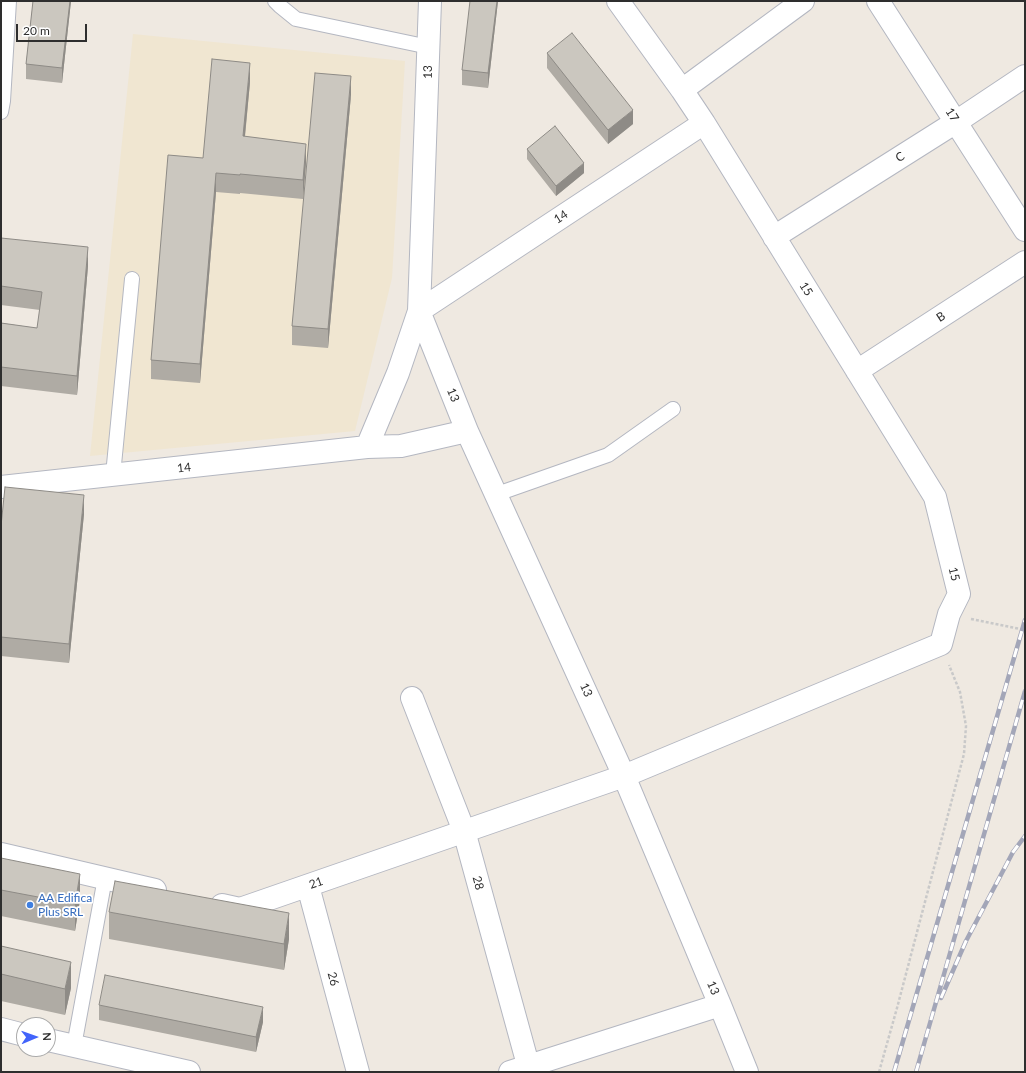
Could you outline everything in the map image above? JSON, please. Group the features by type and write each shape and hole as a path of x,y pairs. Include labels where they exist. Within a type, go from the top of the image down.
{"street":[{"name":"13","path":"367,448 398,373 419,311 430,1"},
{"name":"15","path":"618,1 704,123 935,497 959,594 949,614"},
{"path":"682,90 804,1"},
{"name":"17","path":"878,1 1025,230"},
{"name":"C","path":"774,237 956,122 1025,76"},
{"name":"14","path":"419,311 704,123"},
{"name":"B","path":"857,371 1025,262"},
{"name":"13","path":"419,311 467,431 497,494 624,776 720,1005 746,1072"},
{"name":"14","path":"1,487 367,448 401,446 467,431"},
{"path":"941,644 949,614"},
{"name":"21","path":"203,900 240,909 308,886 624,776 941,644"},
{"name":"28","path":"412,698 464,831 498,958 523,1070"},
{"path":"1,854 172,894"},
{"name":"26","path":"308,886 358,1072"},
{"path":"523,1070 720,1005"},
{"path":"1,1029 16,1033"},
{"path":"56,1042 189,1072"}],"lane":[{"path":"1,112 3,101 9,1"},
{"path":"275,1 296,18 429,47"},
{"path":"113,475 132,279"},
{"path":"497,494 608,455 672,409"},
{"path":"74,1046 104,878"}],"path":[{"path":"949,614 1025,630"},
{"path":"879,1072 964,754 966,726 960,692 941,644"}],"shaded area":[{"path":"133,34 405,61 392,278 355,431 90,456"}],"building":[{"path":"33,1 70,1 62,68 26,64"},
{"path":"470,1 497,1 488,73 462,70"},
{"path":"572,33 633,110 608,130 547,53"},
{"path":"212,59 250,63 243,136 306,144 303,180 216,173 200,364 151,360 168,155 203,158"},
{"path":"315,73 351,76 328,329 292,326"},
{"path":"555,126 584,163 556,186 527,149"},
{"path":"1,238 88,247 77,376 1,367 1,323 37,328 42,292 1,286"},
{"path":"5,487 84,495 69,644 1,637 1,526"},
{"path":"1,858 80,874 75,904 1,890"},
{"path":"115,881 289,913 284,944 109,912"},
{"path":"1,946 71,962 65,989 1,974"},
{"path":"105,975 263,1007 256,1037 99,1005"}],"railway":[{"path":"894,1072 1025,620"},
{"path":"916,1072 1025,691"},
{"path":"941,998 966,941 1013,852 1025,836"}],"place":[{"name":"AA Edifica Plus SRL","path":"30,905"}]}
